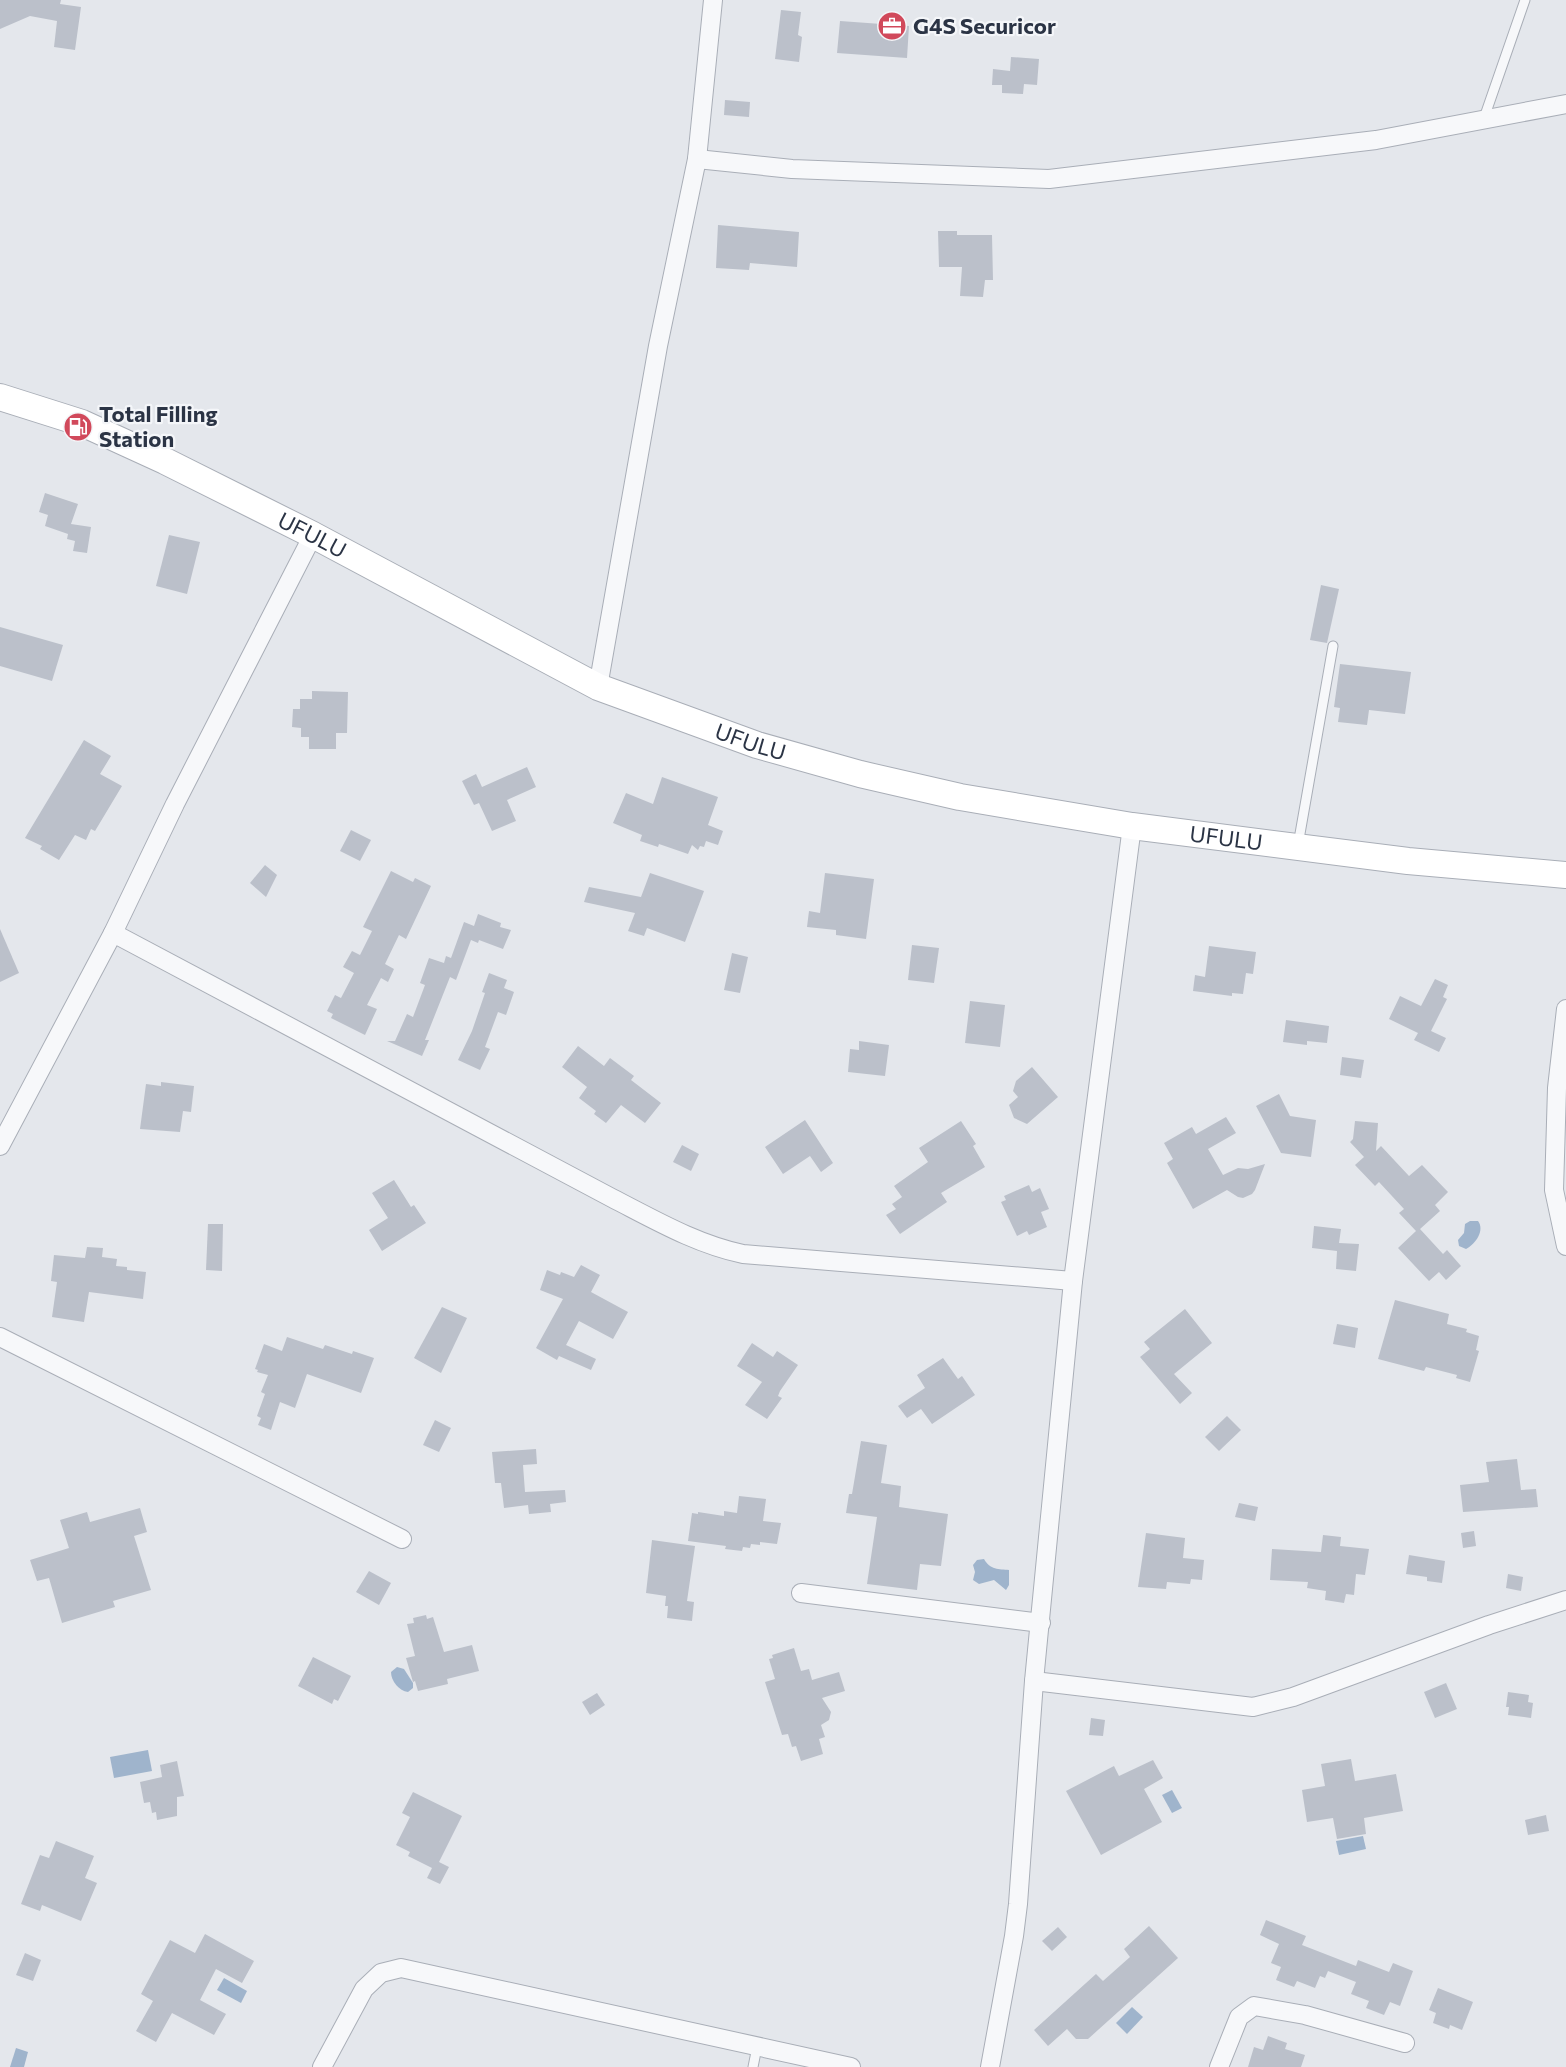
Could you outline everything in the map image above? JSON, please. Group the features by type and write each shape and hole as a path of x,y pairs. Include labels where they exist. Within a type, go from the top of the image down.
{"street":[{"path":"598,687 656,357 697,159 714,0"},
{"path":"697,159 792,169 1049,179 1376,140 1566,104"},
{"name":"UFULU","path":"0,397 82,423 165,461 313,535 598,687 757,745 860,774 960,797 1132,826 1408,861 1566,875"},
{"path":"0,1146 113,933 175,804 313,535"},
{"path":"990,2067 1018,1904 1034,1681 1073,1281 1132,826"},
{"path":"113,933 612,1198 693,1239 717,1248 743,1254 1073,1281"},
{"path":"1566,1009 1554,1136 1554,1190 1566,1246"},
{"path":"0,1337 402,1539"},
{"path":"801,1593 1041,1623"},
{"path":"1034,1681 1253,1707 1293,1697 1489,1625 1566,1600"},
{"path":"322,2067 364,1989 381,1974 401,1968 851,2067"},
{"path":"1219,2067 1239,2017 1254,2006 1305,2015 1405,2043"}],"lane":[{"path":"1483,120 1526,0"},
{"path":"1298,848 1333,646"},
{"path":"753,2067 757,2047"}],"water":[{"path":"1478,1221 1480,1232 1476,1240 1466,1249 1459,1246 1458,1240 1464,1233 1465,1224"},
{"path":"984,1559 992,1567 1009,1570 1009,1585 1006,1590 994,1580 979,1584 973,1580 975,1572 973,1565 977,1560"},
{"path":"397,1667 404,1669 413,1683 413,1688 408,1692 399,1688 392,1679 391,1672"},
{"path":"148,1750 152,1771 114,1778 110,1757"},
{"path":"1172,1790 1182,1808 1172,1813 1162,1795"},
{"path":"1363,1836 1366,1849 1339,1855 1336,1841"},
{"path":"224,1978 247,1991 241,2003 217,1990"},
{"path":"1132,2007 1143,2017 1127,2034 1116,2023"},
{"path":"16,2048 28,2052 24,2067 10,2067"}],"building":[{"path":"0,0 61,0 60,4 81,7 75,50 54,47 57,21 30,16 0,29"},
{"path":"781,10 801,12 798,35 802,37 799,62 775,59"},
{"path":"840,21 909,26 907,58 837,53"},
{"path":"1011,57 1039,59 1037,85 1024,84 1023,94 1002,93 1002,85 992,85 993,69 1010,71"},
{"path":"725,100 750,102 749,117 724,115"},
{"path":"718,225 799,232 797,267 750,263 749,270 716,268"},
{"path":"938,231 957,231 957,235 992,235 993,280 985,280 983,297 960,296 962,267 939,267"},
{"path":"45,493 78,504 71,524 91,527 87,553 73,551 75,541 67,539 68,534 45,526 48,515 39,512"},
{"path":"169,535 200,542 187,594 156,586"},
{"path":"1321,585 1339,589 1327,643 1310,640"},
{"path":"0,627 63,645 52,681 0,666"},
{"path":"1340,664 1411,672 1405,714 1369,710 1367,725 1338,722 1340,708 1334,707"},
{"path":"312,691 348,692 347,733 336,733 336,749 309,749 309,737 301,737 301,728 292,727 293,709 300,709 300,699 312,699"},
{"path":"84,740 111,756 100,774 122,786 95,831 91,829 86,840 75,835 59,860 40,849 42,846 25,838"},
{"path":"527,767 536,787 507,800 516,821 492,831 479,803 474,805 462,781 476,774 482,787"},
{"path":"662,777 718,797 708,825 723,831 718,845 706,841 704,847 700,846 698,850 692,845 688,854 659,844 658,847 640,841 642,835 613,823 626,793 653,804"},
{"path":"351,830 371,840 360,861 340,851"},
{"path":"265,865 277,875 266,897 250,883"},
{"path":"391,871 413,882 415,878 431,886 406,939 399,935 385,964 394,969 388,982 381,978 367,1005 377,1009 365,1035 331,1018 333,1014 327,1011 335,995 341,998 354,973 343,967 352,951 360,955 372,931 363,927"},
{"path":"650,873 704,891 685,942 647,928 644,936 628,931 635,913 584,902 589,887 641,897"},
{"path":"825,873 874,879 866,939 836,935 836,930 807,927 809,911 820,913"},
{"path":"478,914 501,923 500,927 511,930 503,949 479,940 478,943 471,940 456,980 450,977 425,1040 429,1040 422,1056 387,1041 395,1041 407,1014 413,1017 425,985 420,983 429,958 444,963 446,956 451,958 464,922 474,926"},
{"path":"0,929 19,973 0,982"},
{"path":"912,945 939,948 934,983 908,980"},
{"path":"1209,946 1256,952 1253,974 1246,973 1243,994 1232,993 1232,996 1193,991 1195,975 1205,977"},
{"path":"732,953 748,957 740,993 724,990"},
{"path":"489,973 507,980 504,988 514,992 506,1015 498,1012 485,1047 490,1049 480,1070 458,1060 472,1031"},
{"path":"1435,979 1448,985 1443,997 1447,999 1431,1031 1446,1038 1439,1052 1414,1040 1418,1033 1389,1019 1400,996 1421,1006"},
{"path":"970,1001 1005,1005 1000,1047 965,1043"},
{"path":"1286,1020 1329,1026 1327,1043 1307,1041 1307,1045 1283,1042"},
{"path":"859,1041 889,1045 885,1076 848,1072 850,1049 859,1050"},
{"path":"578,1046 604,1066 610,1058 634,1076 631,1080 661,1103 645,1123 621,1105 606,1123 594,1114 596,1111 579,1098 587,1087 562,1067"},
{"path":"1342,1057 1364,1060 1361,1078 1340,1075"},
{"path":"1032,1067 1058,1097 1027,1124 1014,1118 1009,1105 1018,1097 1013,1091 1016,1081"},
{"path":"161,1082 194,1086 191,1112 183,1111 180,1132 140,1129 146,1084 161,1086"},
{"path":"1279,1094 1290,1116 1316,1120 1311,1157 1281,1153 1256,1106"},
{"path":"1226,1117 1236,1133 1208,1149 1223,1175 1238,1168 1248,1169 1265,1164 1252,1194 1243,1198 1227,1190 1193,1209 1167,1163 1173,1159 1164,1143 1192,1127 1196,1134"},
{"path":"805,1120 833,1163 821,1172 810,1156 783,1174 765,1147"},
{"path":"961,1121 976,1144 973,1146 985,1167 941,1193 947,1202 900,1234 886,1215 896,1209 892,1204 902,1197 894,1186 928,1162 919,1148"},
{"path":"1355,1121 1378,1123 1376,1151 1381,1146 1409,1176 1422,1165 1448,1192 1435,1205 1440,1211 1420,1229 1443,1254 1447,1250 1461,1266 1446,1280 1439,1272 1429,1281 1398,1248 1416,1231 1399,1213 1404,1209 1379,1182 1375,1186 1355,1165 1364,1157 1350,1142 1353,1139"},
{"path":"682,1145 699,1154 691,1171 673,1162"},
{"path":"394,1180 411,1207 414,1205 426,1223 382,1251 369,1230 388,1218 372,1193"},
{"path":"1029,1185 1032,1192 1040,1188 1049,1209 1041,1212 1047,1227 1029,1235 1027,1231 1017,1236 1001,1202 1006,1200 1004,1196"},
{"path":"208,1224 223,1224 222,1271 206,1270"},
{"path":"1314,1226 1341,1229 1339,1243 1359,1244 1356,1271 1336,1269 1337,1251 1312,1248"},
{"path":"87,1247 103,1248 102,1257 117,1259 116,1266 146,1272 143,1299 89,1292 84,1322 52,1317 57,1282 51,1281 54,1255 85,1258"},
{"path":"581,1265 600,1275 591,1292 628,1312 613,1339 579,1321 566,1345 596,1359 591,1370 559,1356 557,1360 536,1348 563,1299 540,1290 547,1270 574,1277"},
{"path":"1395,1300 1449,1314 1447,1324 1467,1329 1466,1332 1479,1336 1476,1350 1479,1351 1470,1382 1456,1378 1457,1375 1426,1367 1424,1371 1378,1359"},
{"path":"442,1307 467,1318 441,1373 414,1358"},
{"path":"1185,1309 1212,1343 1174,1374 1192,1393 1180,1404 1140,1357 1150,1349 1144,1342"},
{"path":"1337,1324 1358,1328 1355,1348 1333,1344"},
{"path":"287,1337 323,1349 325,1345 374,1358 361,1393 307,1374 295,1408 280,1402 271,1430 258,1425 261,1418 257,1416 265,1394 261,1392 268,1375 257,1372 258,1370 255,1369 264,1344 282,1351"},
{"path":"752,1343 773,1357 777,1351 798,1365 780,1391 778,1396 782,1398 767,1419 745,1405 762,1382 737,1366"},
{"path":"943,1358 958,1379 962,1376 975,1395 932,1424 921,1409 907,1418 898,1406 925,1388 917,1375"},
{"path":"1227,1416 1241,1430 1219,1451 1205,1437"},
{"path":"435,1420 451,1428 439,1452 423,1445"},
{"path":"861,1441 887,1445 881,1483 901,1486 899,1507 948,1514 941,1566 920,1564 917,1590 867,1584 877,1517 846,1513 849,1494 852,1494"},
{"path":"536,1449 537,1464 523,1465 525,1492 565,1490 566,1502 550,1504 551,1512 529,1514 528,1505 504,1508 501,1483 495,1483 492,1452"},
{"path":"1517,1459 1521,1490 1536,1489 1538,1507 1463,1512 1460,1485 1489,1482 1486,1462"},
{"path":"739,1496 766,1499 763,1521 781,1523 777,1544 760,1542 760,1545 751,1544 750,1548 743,1547 742,1551 725,1549 726,1546 688,1541 692,1513 724,1516 724,1511 737,1513"},
{"path":"1239,1503 1258,1507 1255,1521 1235,1517"},
{"path":"140,1508 147,1532 134,1536 151,1590 113,1601 115,1607 62,1623 49,1578 37,1581 30,1560 69,1548 60,1520 87,1512 90,1522"},
{"path":"1474,1531 1476,1546 1463,1548 1461,1533"},
{"path":"1146,1533 1185,1538 1183,1558 1204,1560 1202,1580 1191,1579 1190,1584 1167,1582 1166,1589 1138,1587"},
{"path":"1323,1535 1341,1537 1340,1546 1369,1549 1365,1575 1356,1574 1354,1595 1346,1594 1344,1603 1325,1600 1326,1591 1307,1588 1308,1582 1270,1580 1272,1549 1321,1552"},
{"path":"652,1540 695,1546 687,1601 694,1602 692,1621 667,1618 666,1596 646,1593"},
{"path":"1409,1555 1445,1561 1442,1583 1427,1581 1427,1577 1406,1574"},
{"path":"369,1571 391,1583 379,1605 356,1592"},
{"path":"1508,1574 1523,1577 1521,1591 1506,1588"},
{"path":"426,1615 427,1619 433,1617 444,1652 472,1645 479,1671 447,1679 448,1684 418,1691 406,1658 415,1656 407,1624 414,1623 413,1618"},
{"path":"794,1648 801,1671 809,1669 812,1680 839,1672 845,1691 822,1698 831,1712 829,1720 821,1725 825,1737 819,1739 823,1754 801,1761 796,1746 792,1747 788,1734 782,1735 765,1682 775,1679 769,1659 773,1658 772,1655"},
{"path":"313,1657 351,1676 338,1701 334,1699 332,1704 298,1686"},
{"path":"1446,1683 1457,1709 1435,1718 1424,1692"},
{"path":"1508,1692 1529,1695 1528,1702 1533,1703 1531,1718 1508,1715 1509,1707 1506,1707"},
{"path":"597,1693 605,1705 590,1715 582,1702"},
{"path":"1091,1718 1105,1720 1103,1736 1089,1735"},
{"path":"1351,1759 1355,1781 1396,1774 1403,1811 1364,1818 1366,1834 1337,1839 1333,1818 1307,1822 1302,1790 1325,1786 1321,1764"},
{"path":"1153,1760 1163,1778 1144,1789 1162,1822 1101,1855 1066,1791 1114,1766 1119,1776"},
{"path":"177,1761 184,1796 177,1797 177,1816 157,1820 156,1812 152,1813 150,1802 144,1803 140,1782 162,1777 160,1765"},
{"path":"413,1792 462,1816 439,1862 449,1867 440,1884 427,1878 432,1868 408,1856 410,1852 396,1845 410,1817 402,1813"},
{"path":"1546,1815 1549,1831 1528,1835 1525,1820"},
{"path":"56,1841 94,1856 85,1878 97,1883 81,1921 42,1905 40,1911 21,1904 40,1855 49,1858"},
{"path":"1266,1920 1306,1936 1302,1945 1356,1966 1358,1960 1389,1972 1393,1963 1413,1971 1400,2006 1390,2002 1384,2015 1366,2008 1369,2001 1351,1994 1356,1982 1328,1971 1325,1978 1320,1976 1315,1988 1297,1981 1294,1987 1276,1980 1281,1967 1271,1963 1279,1944 1260,1935"},
{"path":"1149,1926 1178,1958 1088,2039 1076,2039 1067,2029 1048,2046 1034,2030 1096,1974 1103,1981 1130,1957 1124,1949"},
{"path":"1058,1927 1067,1937 1052,1951 1042,1941"},
{"path":"205,1934 254,1961 242,1983 216,1969 200,2000 226,2014 214,2035 172,2013 156,2042 136,2031 153,2001 141,1994 170,1940 195,1953"},
{"path":"25,1953 41,1960 33,1981 16,1975"},
{"path":"1438,1988 1473,2002 1462,2030 1450,2025 1449,2029 1433,2023 1436,2013 1429,2010"},
{"path":"1268,2036 1287,2043 1285,2049 1305,2055 1301,2067 1248,2067 1254,2047 1263,2050"}],"place":[{"name":"G4S Securicor","path":"892,26"},
{"name":"Total Filling Station","path":"78,427"}]}
